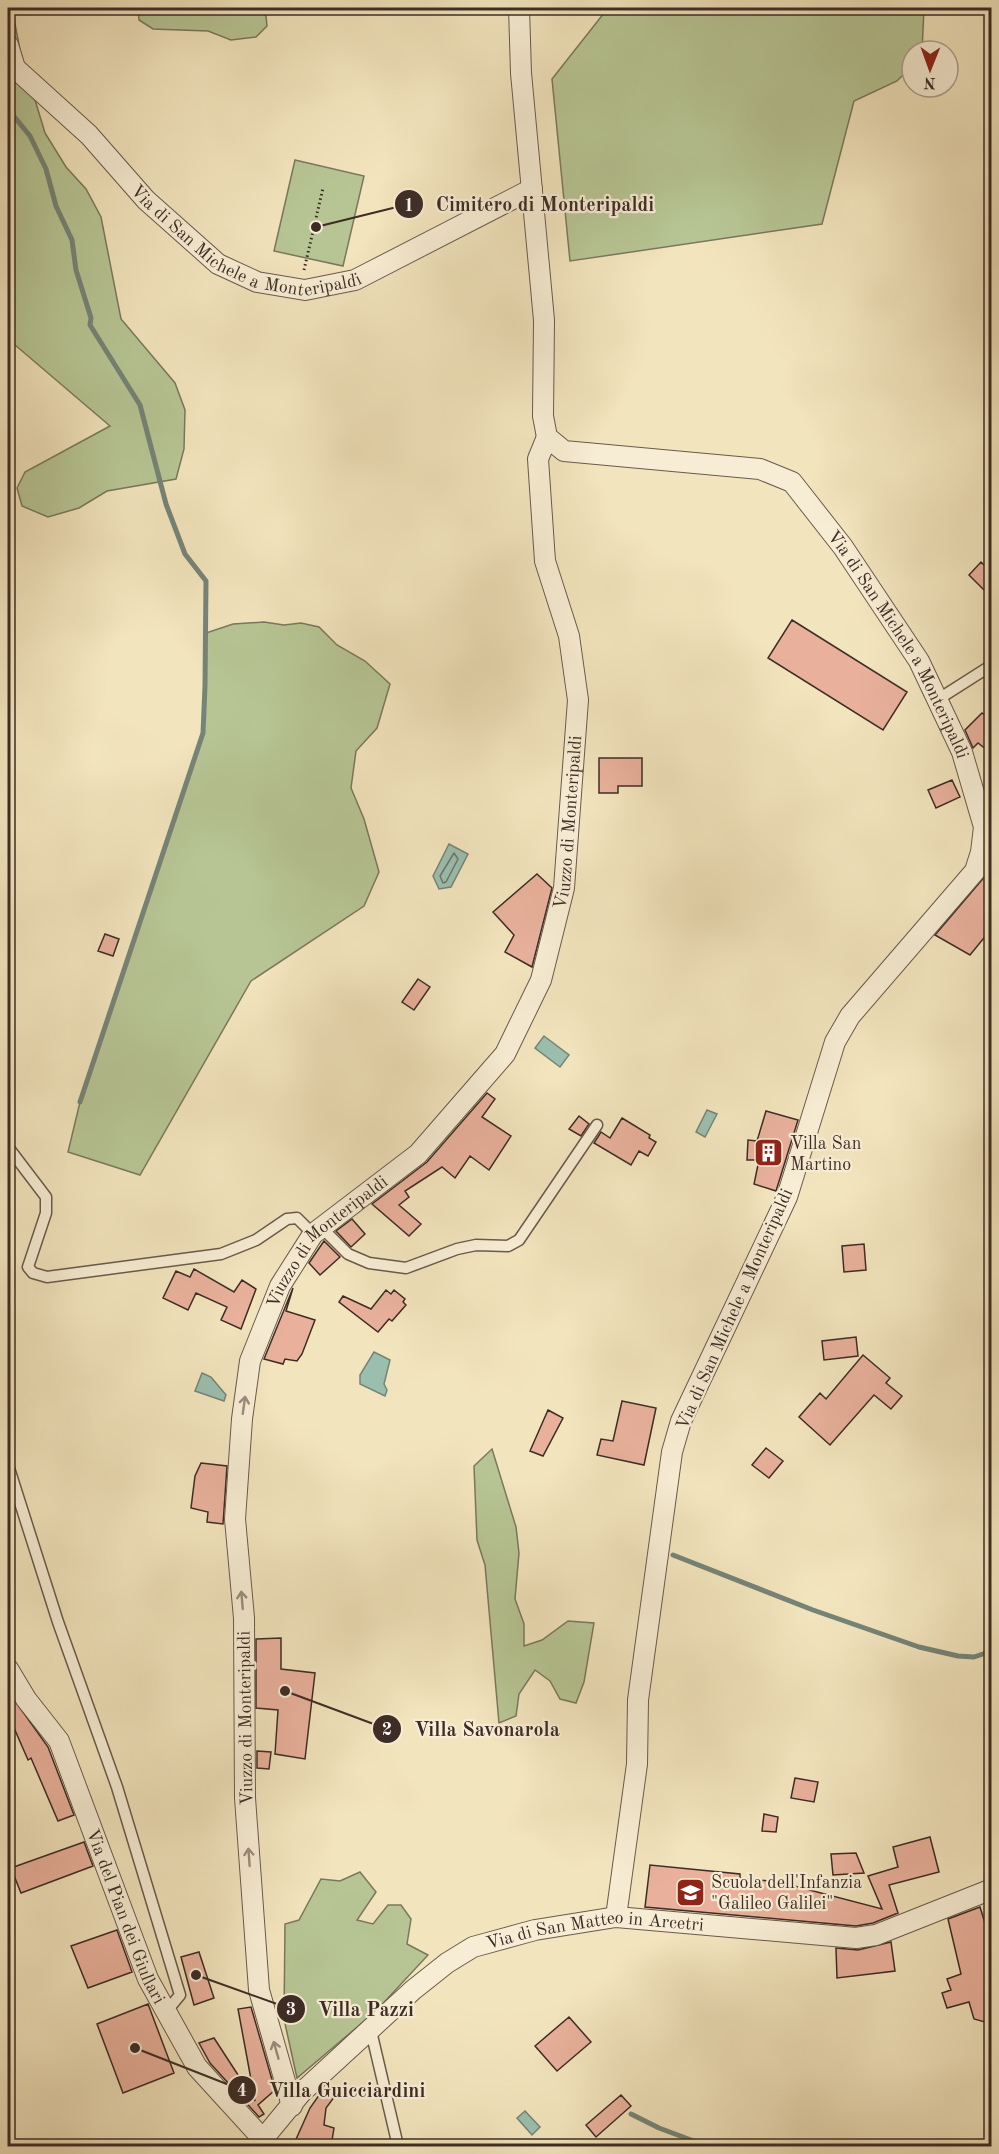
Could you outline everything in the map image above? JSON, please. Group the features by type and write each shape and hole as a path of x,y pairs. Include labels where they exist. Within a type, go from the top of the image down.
{"street":[{"path":"519,8 521,73 544,320 543,416 547,437"},
{"name":"Via di San Michele a Monteripaldi","path":"8,45 15,68 89,135 146,200 218,264 257,282 299,289 355,280 532,189"},
{"name":"Via di San Michele a Monteripaldi","path":"547,437 564,451 760,470 792,483 843,547 919,661 962,752 984,826 981,852 975,871 850,1016 835,1042 787,1197 681,1421 672,1452 638,1700 637,1764 616,1917"},
{"name":"Viuzzo di Monteripaldi","path":"292,2106 259,1990 245,1798 244,1618 235,1519 242,1419 250,1361 280,1286 318,1231 418,1154 505,1054 542,980 564,888 578,699 568,636 545,561 538,459 547,437"},
{"name":"Via del Pian dei Giullari","path":"8,1669 26,1700 59,1741 148,1979 165,2013 197,2067 266,2143"},
{"name":"Via di San Matteo in Arcetri","path":"266,2143 301,2093 413,1990 447,1963 473,1947 535,1930 616,1917 856,1938 876,1935 992,1889"}],"lane":[{"path":"937,700 992,665"},
{"path":"8,1147 46,1197 46,1213 28,1267 33,1273 56,1276 221,1254 256,1240 287,1219 297,1218 348,1254 369,1263 406,1268 457,1249 476,1245 508,1246 519,1240 597,1125"},
{"path":"8,1465 58,1622 117,1787 180,1995 165,2013"},
{"path":"370,2031 398,2146"}],"path":[{"path":"299,289 323,188"}],"green space":[{"path":"8,8 12,8 20,50 45,133 66,167 86,189 101,217 121,319 175,383 185,410 184,449 176,479 107,491 79,508 48,517 22,506 17,488 25,472 110,426 8,339"},
{"path":"138,8 255,8 266,16 267,26 256,37 231,40 208,31 153,29 139,20"},
{"path":"608,8 924,8 923,39 900,39 900,78 854,101 822,224 570,261 552,79"},
{"path":"295,160 364,176 343,266 274,251"},
{"path":"264,622 284,625 301,623 319,627 337,645 365,661 390,684 377,728 356,751 351,788 364,819 379,872 364,906 251,981 140,1175 68,1152 80,1102 203,733 206,633 233,624"},
{"path":"492,1449 516,1527 519,1553 515,1599 524,1624 524,1646 542,1640 568,1621 594,1623 584,1682 576,1703 560,1699 550,1681 535,1670 519,1694 516,1716 499,1723 485,1565 477,1540 474,1466"},
{"path":"360,1872 376,1892 357,1920 373,1924 388,1905 401,1905 411,1919 407,1944 428,1955 375,2012 297,2078 284,2019 285,1924 299,1920 321,1879 340,1881"}],"water":[{"path":"449,844 468,854 451,887 439,889 433,876"},
{"path":"544,1036 569,1055 560,1067 535,1048"},
{"path":"707,1110 717,1114 705,1137 696,1132"},
{"path":"374,1352 390,1360 384,1384 387,1390 385,1396 360,1384 360,1375"},
{"path":"202,1373 211,1377 226,1395 224,1401 195,1391"},
{"path":"525,2111 540,2127 532,2135 517,2118"}],"building":[{"path":"981,562 992,573 992,598 969,575"},
{"path":"792,620 907,692 883,730 768,658"},
{"path":"982,713 992,721 992,754 978,743 973,748 965,730"},
{"path":"599,758 642,758 642,786 618,786 618,793 599,793"},
{"path":"952,780 960,797 936,808 928,790"},
{"path":"992,868 992,928 970,955 935,935"},
{"path":"537,874 552,888 532,967 505,952 514,935 493,912"},
{"path":"105,934 119,939 113,956 98,951"},
{"path":"418,979 430,987 414,1010 402,1002"},
{"path":"487,1093 495,1099 482,1117 511,1136 489,1170 470,1156 455,1178 442,1167 405,1191 409,1197 399,1205 421,1224 409,1236 372,1204 427,1162"},
{"name":"Villa San Martino","path":"766,1111 798,1120 776,1191 754,1184 759,1160 747,1160 748,1140 757,1141"},
{"path":"579,1116 589,1124 581,1136 569,1129"},
{"path":"622,1118 650,1135 649,1138 656,1142 648,1156 639,1151 631,1165 594,1143 601,1132 610,1138"},
{"path":"352,1219 365,1234 351,1247 336,1231"},
{"path":"324,1241 340,1257 320,1275 309,1263"},
{"path":"864,1244 866,1270 844,1272 842,1246"},
{"path":"194,1269 234,1292 242,1280 256,1289 241,1329 221,1320 227,1307 196,1293 188,1310 163,1298 176,1271 190,1277"},
{"path":"293,1288 286,1311 315,1320 302,1354 297,1361 285,1359 283,1364 264,1359"},
{"path":"386,1290 391,1294 394,1290 405,1299 403,1302 406,1305 378,1332 339,1302 343,1296 371,1309"},
{"path":"856,1337 858,1356 824,1360 822,1341"},
{"path":"863,1355 890,1378 886,1383 902,1396 891,1409 874,1395 830,1445 799,1417 820,1393 826,1399"},
{"path":"622,1401 656,1408 644,1465 597,1455 601,1439 613,1441"},
{"path":"548,1410 563,1418 543,1456 530,1451"},
{"path":"766,1448 783,1461 769,1478 752,1465"},
{"path":"201,1463 227,1466 223,1524 207,1522 208,1512 191,1508 195,1476"},
{"path":"281,1638 281,1669 315,1673 305,1759 275,1754 278,1710 256,1708 256,1639"},
{"path":"8,1691 48,1747 74,1815 58,1821 31,1758 28,1760 8,1714"},
{"path":"257,1751 271,1752 269,1769 257,1768"},
{"path":"795,1778 818,1782 814,1802 791,1798"},
{"path":"764,1814 778,1817 776,1832 762,1831"},
{"path":"930,1837 939,1872 889,1885 898,1913 873,1923 856,1926 645,1907 650,1865 740,1874 740,1878 779,1882 882,1909 868,1876 898,1867 893,1847"},
{"path":"84,1842 93,1866 21,1893 11,1868"},
{"path":"856,1853 864,1873 833,1875 831,1854"},
{"path":"980,1907 992,1946 992,1999 985,2001 992,2024 974,2019 969,2002 947,2008 942,1993 951,1990 947,1979 961,1974 948,1919"},
{"path":"117,1930 132,1972 88,1988 71,1946"},
{"path":"891,1942 895,1971 837,1978 836,1948 858,1950"},
{"path":"199,1952 214,1998 194,2005 181,1957"},
{"path":"148,2004 174,2073 123,2093 97,2024"},
{"path":"251,2007 275,2090 258,2105 264,2114 259,2117 210,2063 199,2043 214,2038 255,2101 238,2009"},
{"path":"569,2017 591,2042 557,2071 535,2046"},
{"path":"324,2088 338,2092 326,2108 324,2125 334,2128 331,2146 293,2146 310,2108"},
{"path":"621,2095 631,2106 596,2137 586,2125"}],"waterway":[{"path":"8,109 30,136 46,169 56,206 72,240 76,270 91,318 90,325 140,405 166,504 185,554 206,581 203,733 80,1102"},
{"path":"673,1555 813,1610 919,1647 958,1656 974,1657 992,1651"},
{"path":"631,2114 659,2128 707,2146"}],"place":[{"name":"Cimitero di Monteripaldi","path":"316,227"},
{"name":"Villa San Martino","path":"769,1153"},
{"name":"Villa Savonarola","path":"285,1691"},
{"name":"Scuola dell'Infanzia \"Galileo Galilei\"","path":"690,1892"},
{"name":"Villa Pazzi","path":"196,1975"},
{"name":"Villa Guicciardini","path":"135,2048"}]}
